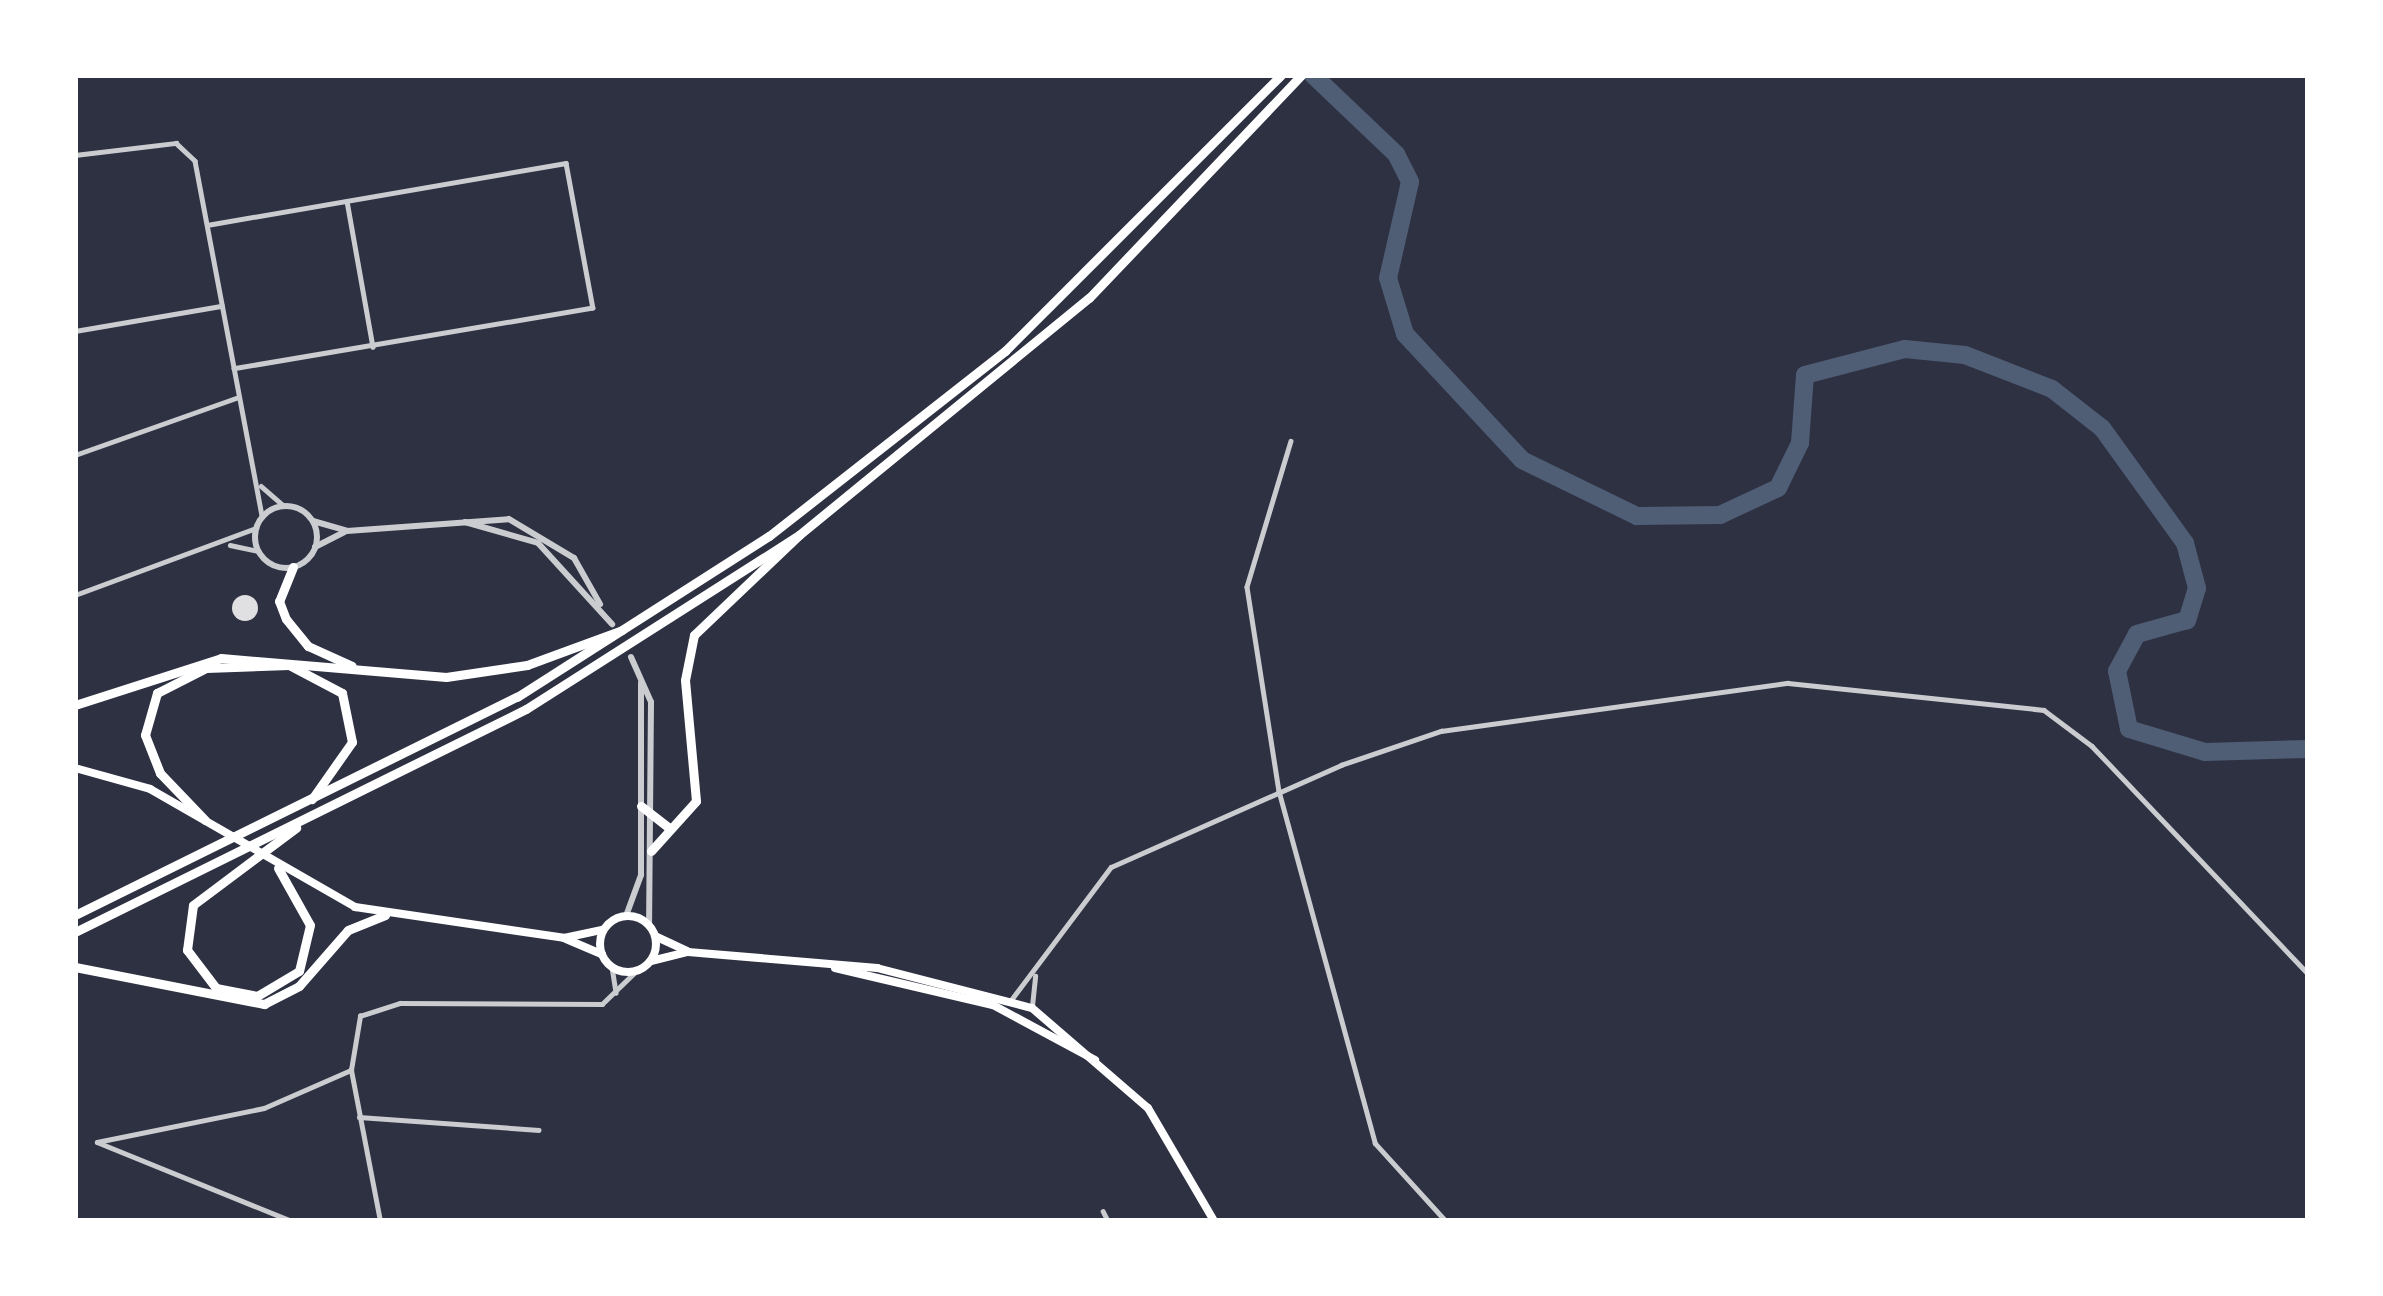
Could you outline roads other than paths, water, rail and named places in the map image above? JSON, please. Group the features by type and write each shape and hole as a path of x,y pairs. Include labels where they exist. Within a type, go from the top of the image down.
{"highway":[{"path":"75,914 309,804 633,627 931,415 1164,202 1281,75"},
{"path":"651,851 696,801 685,680 694,635 799,535 1090,298 1301,75"},
{"path":"278,868 306,913 309,950 289,981 248,997 203,979 185,935 202,893 298,826 526,710 799,535"},
{"path":"293,567 280,601 292,629 356,670"},
{"path":"75,705 221,658 356,670 501,670 633,627"},
{"path":"205,820 160,773 145,735 158,694 206,668 289,665 342,693 352,742 309,804"},
{"path":"641,806 651,819 669,828"},
{"path":"75,932 280,839"},
{"path":"75,967 263,1004 299,986 348,931 385,915"}],"main road":[{"path":"75,768 150,789 278,868 385,915 564,938 602,954 612,967 636,971 651,961 688,952 817,964 1011,999 1032,1009 1116,1074 1148,1108 1214,1221"},
{"path":"564,938 603,931 626,916 649,925 655,936 688,952"},
{"path":"602,954 603,931"},
{"path":"651,961 655,936"},
{"path":"817,964 1016,1013 1116,1074"},
{"path":"1016,1013 1032,1009"}],"street":[{"path":"75,155 176,143 195,160 262,517"},
{"path":"207,225 566,163 592,308 234,369"},
{"path":"347,201 373,347"},
{"path":"75,331 222,306"},
{"path":"75,455 239,398"},
{"path":"1292,441 1247,587 1279,791 1375,1143 1446,1221"},
{"path":"258,484 284,506 347,531 509,519 549,538 612,624"},
{"path":"75,595 230,545 256,528 262,517 284,506"},
{"path":"313,521 315,548"},
{"path":"256,528 258,551"},
{"path":"230,545 293,567 315,548 347,531"},
{"path":"632,657 642,680 651,819 649,925"},
{"path":"626,916 639,892 642,680"},
{"path":"1016,1013 1011,999 1034,976 1070,911 1112,867 1279,791 1441,731 1700,690 1866,682 2011,701 2092,746 2308,974"},
{"path":"612,967 616,993"},
{"path":"380,1221 351,1070 352,1030 373,1007 592,1005 616,993 636,971"},
{"path":"1032,1009 1034,976"},
{"path":"292,1221 98,1142 264,1108 351,1070"},
{"path":"359,1117 539,1130"},
{"path":"1102,1211 1108,1221"}],"waterway":[{"path":"1313,75 1396,154 1410,182 1388,278 1405,334 1522,460 1637,516 1720,515 1778,488 1800,443 1805,375 1905,349 1965,355 2052,389 2102,428 2185,543 2197,588 2187,620 2137,634 2117,671 2129,729 2205,752 2308,749"}]}
